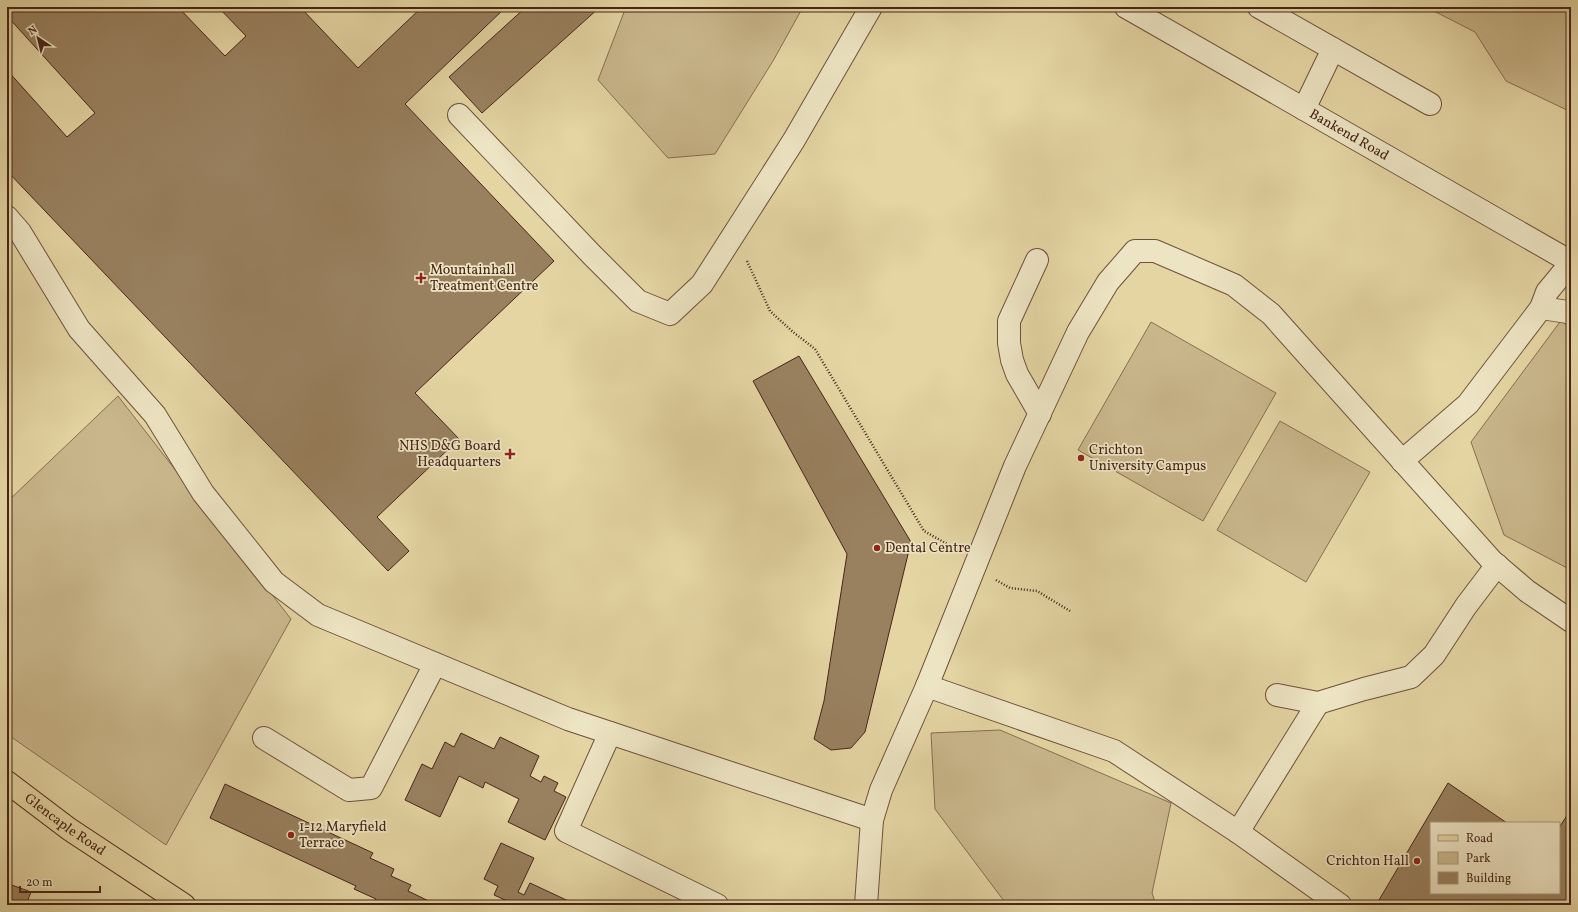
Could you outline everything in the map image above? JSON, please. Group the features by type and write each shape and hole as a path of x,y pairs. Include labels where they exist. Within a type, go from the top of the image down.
{"main road":[{"name":"Glencaple Road","path":"7,782 69,829 184,905"}],"street":[{"path":"459,115 592,255 638,301 670,314 702,284 794,140 870,7"},
{"name":"Bankend Road","path":"1126,7 1571,263"},
{"path":"1259,7 1430,104"},
{"path":"1304,109 1333,49"},
{"path":"7,217 20,232 79,329 155,415 203,493 274,582 318,616 568,719 872,820"},
{"path":"866,905 872,820 881,790 927,686 1015,466 1078,332 1108,282 1135,251 1155,251 1234,285 1271,314 1497,565 1528,591 1571,621"},
{"path":"1037,260 1009,321 1009,343 1012,360 1017,374 1040,414"},
{"path":"1402,461 1468,404 1541,308 1548,292 1571,263"},
{"path":"1541,308 1568,312 1571,314"},
{"path":"1277,695 1318,704 1364,689 1411,677 1434,655 1466,606 1497,565"},
{"path":"264,738 349,790 371,788 435,664"},
{"path":"927,686 1114,751 1238,832 1340,905"},
{"path":"1238,832 1318,704"},
{"path":"610,733 566,831 717,905"}],"path":[{"path":"735,233 770,311 793,332 815,349 924,531 1010,588 1037,591 1070,611"}],"green space":[{"path":"626,7 803,7 773,61 715,154 668,158 598,80"},
{"path":"1426,7 1571,7 1571,112 1506,81 1475,32"},
{"path":"1571,307 1571,570 1504,535 1471,442"},
{"path":"1151,322 1276,393 1203,521 1078,450"},
{"path":"118,396 291,619 166,845 7,734 7,502"},
{"path":"1280,421 1370,472 1306,582 1217,530"},
{"path":"1000,730 1171,803 1152,893 1156,905 1007,905 935,809 931,733"}],"building":[{"name":"Mountainhall Treatment Centre","path":"7,7 178,7 225,56 246,36 218,7 300,7 358,68 422,7 506,7 405,104 554,261 415,393 459,439 377,517 409,551 388,571 7,171 7,70 67,137 95,113 7,16"},
{"path":"526,7 600,7 482,113 449,77"},
{"name":"Dental Centre","path":"799,356 911,542 865,732 851,748 831,750 814,739 824,701 847,554 753,381"},
{"path":"461,733 494,749 500,737 539,756 530,776 541,782 544,776 558,783 554,791 566,797 545,840 508,822 519,799 485,782 483,788 459,776 440,817 405,800 422,764 432,769 445,742 454,747"},
{"name":"Crichton Hall","path":"1448,783 1506,822 1430,822 1430,894 1560,894 1560,826 1571,809 1571,893 1568,898 1571,900 1571,905 1387,905 1379,900"},
{"name":"1-12 Maryfield Terrace","path":"225,784 373,853 370,858 394,869 391,876 411,885 408,891 437,905 376,905 374,904 376,899 354,889 356,886 210,818"},
{"path":"501,843 534,858 518,892 524,895 530,883 577,905 516,905 494,895 498,886 484,879"},
{"path":"9,884 31,892 26,905 7,905 7,889"},
{"path":"131,900 139,905 127,905"}],"place":[{"name":"Mountainhall Treatment Centre","path":"421,278"},
{"name":"NHS D&G Board Headquarters","path":"510,454"},
{"name":"Crichton University Campus","path":"1081,458"},
{"name":"Dental Centre","path":"877,548"},
{"name":"1-12 Maryfield Terrace","path":"291,835"},
{"name":"Crichton Hall","path":"1417,861"}]}
